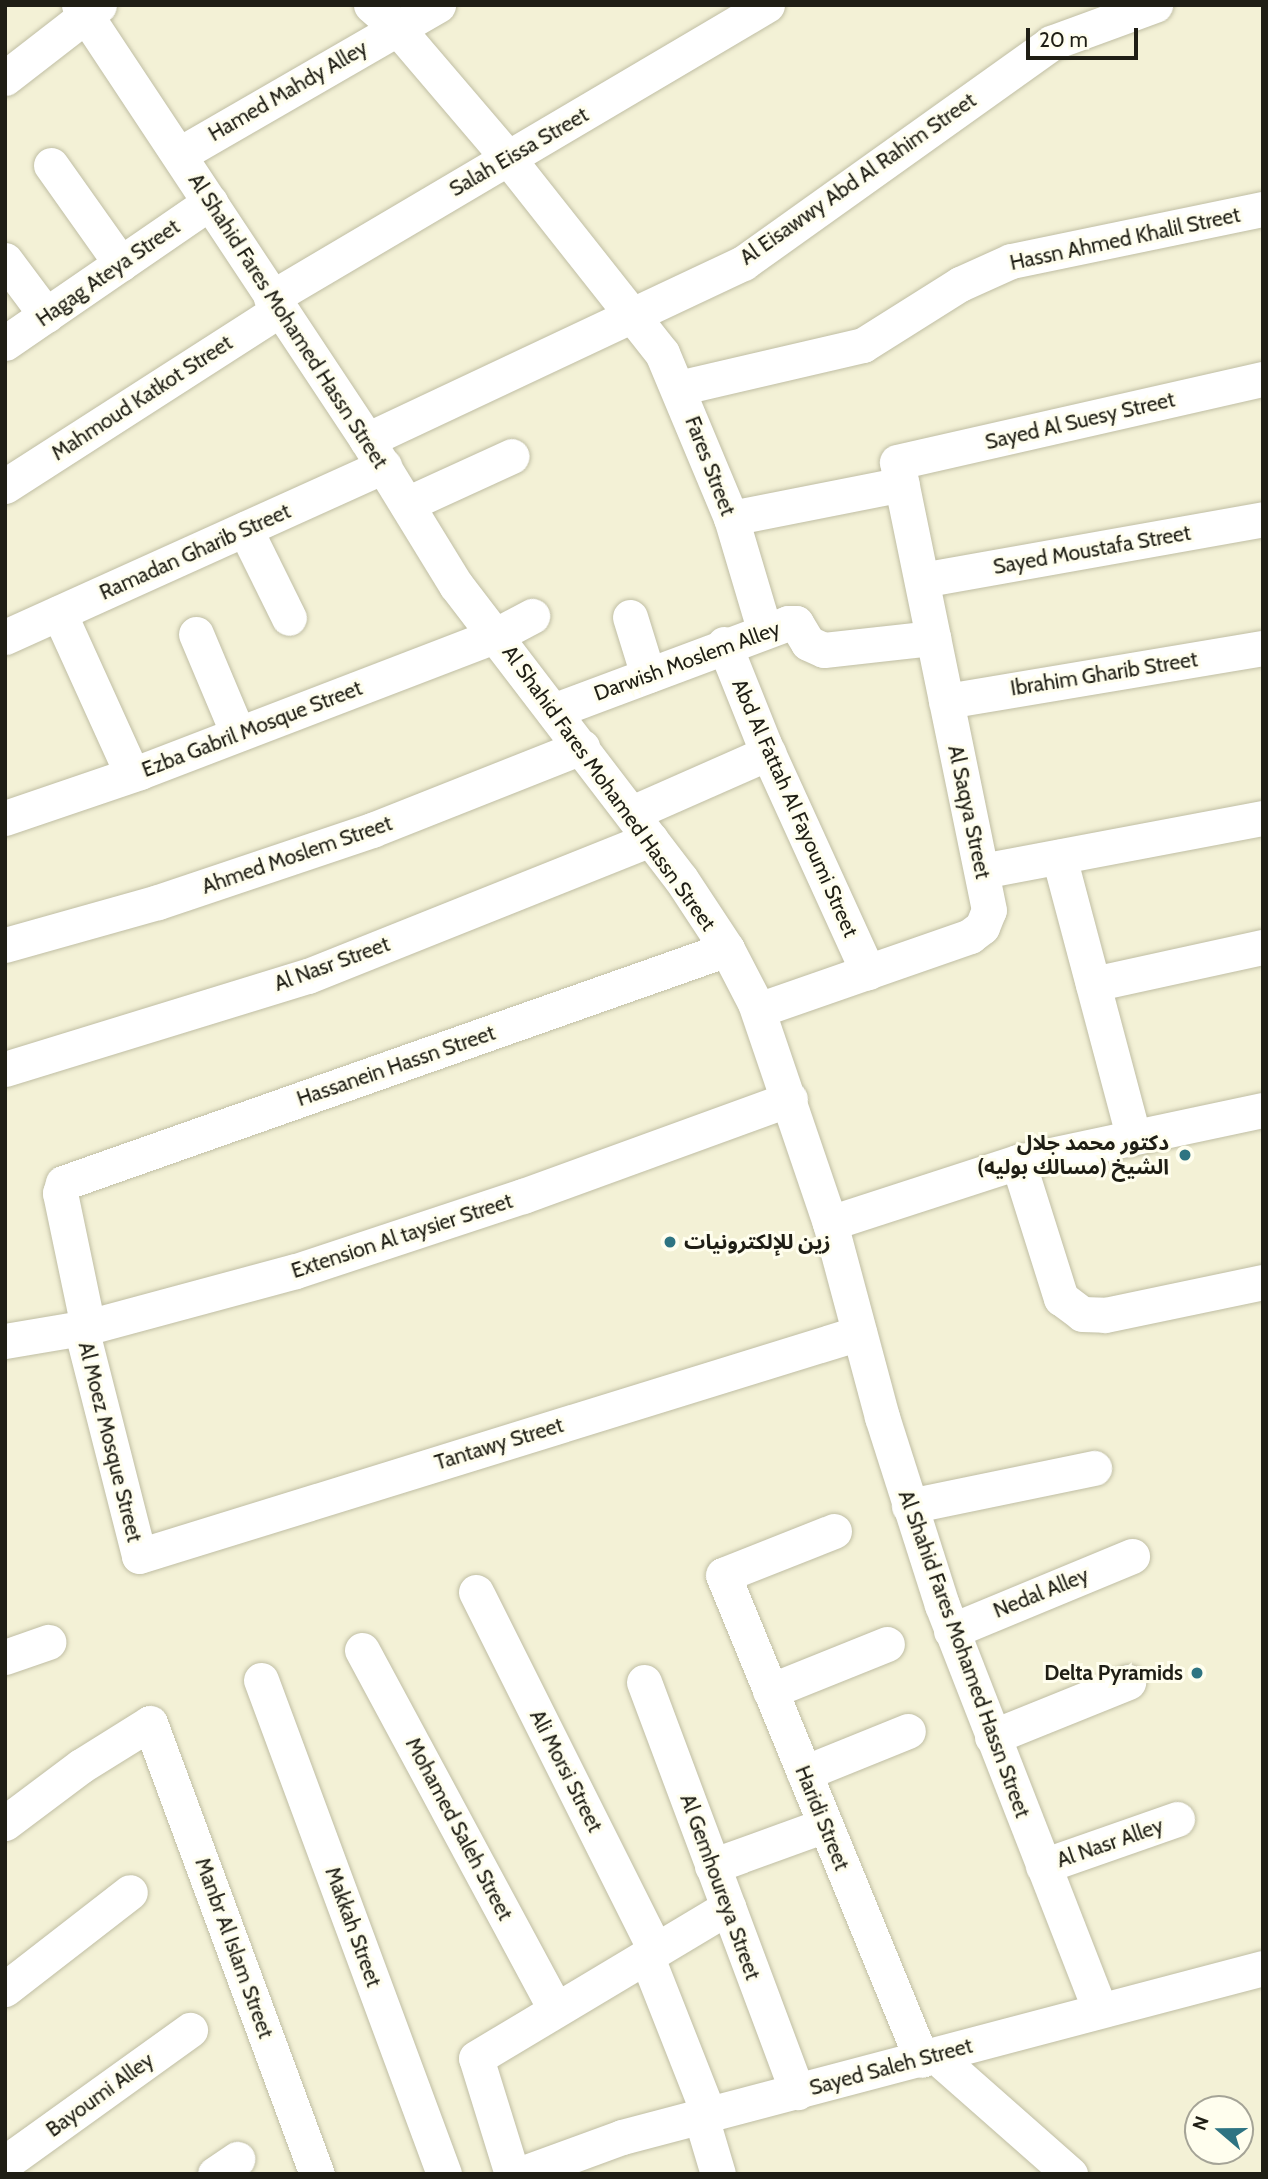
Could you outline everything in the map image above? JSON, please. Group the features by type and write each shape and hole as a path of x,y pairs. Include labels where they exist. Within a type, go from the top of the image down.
{"street":[{"name":"Fares Street","path":"371,5 397,28 507,156 635,313 678,388 731,518 764,629"},
{"name":"Hamed Mahdy Alley","path":"180,154 438,5"},
{"name":"Salah Eissa Street","path":"275,304 507,156 623,94 767,5"},
{"name":"Al Eisawwy Abd Al Rahim Street","path":"376,453 635,313 777,242 1051,43 1155,5"},
{"path":"5,78 88,8"},
{"name":"Al Shahid Fares Mohamed Hassn Street","path":"88,8 275,304 376,453 456,585 641,826 727,949 758,1010 830,1223 908,1506 951,1631 1099,2008"},
{"path":"51,165 121,264"},
{"name":"Hagag Ateya Street","path":"5,343 210,202"},
{"name":"Hassn Ahmed Khalil Street","path":"678,388 863,345 960,284 1011,261 1263,209"},
{"path":"5,260 46,315"},
{"name":"Mahmoud Katkot Street","path":"5,486 275,304"},
{"name":"Sayed Al Suesy Street","path":"731,518 1263,379"},
{"name":"Ramadan Gharib Street","path":"5,637 245,529 376,453"},
{"path":"407,504 512,456"},
{"name":"Al Saqya Street","path":"758,1010 970,936 982,927 989,910 899,473"},
{"name":"Sayed Moustafa Street","path":"922,580 1263,519"},
{"path":"245,529 289,618"},
{"path":"59,613 132,774"},
{"name":"Ezba Gabril Mosque Street","path":"5,817 132,774 238,734 496,635 532,616"},
{"path":"629,617 648,675"},
{"name":"Darwish Moslem Alley","path":"554,711 764,629 796,623 808,643 824,650 933,638"},
{"path":"196,634 238,734"},
{"name":"Abd Al Fattah Al Fayoumi Street","path":"724,645 768,753 868,972"},
{"name":"Ibrahim Gharib Street","path":"946,701 1263,648"},
{"name":"Ahmed Moslem Street","path":"5,945 158,902 372,830 582,747"},
{"name":"Al Nasr Street","path":"5,1069 308,976 641,826 768,753"},
{"path":"982,871 1263,818"},
{"path":"1059,857 1133,1135"},
{"path":"1093,984 1263,947"},
{"name":"Hassanein Hassn Street","path":"66,1182 727,949"},
{"name":"Extension Al taysier Street","path":"5,1342 85,1328 296,1271 523,1196 790,1099"},
{"path":"830,1223 1018,1162 1133,1135 1263,1110"},
{"path":"1018,1162 1060,1298 1082,1314 1105,1315 1263,1282"},
{"name":"Al Moez Mosque Street","path":"66,1182 61,1193 85,1328 139,1556"},
{"name":"Tantawy Street","path":"139,1556 859,1333"},
{"path":"908,1506 1094,1468"},
{"name":"Haridi Street","path":"834,1531 723,1575 825,1825 929,2058"},
{"name":"Nedal Alley","path":"951,1631 1132,1556"},
{"name":"Ali Morsi Street","path":"476,1592 651,1952 705,2116 718,2174"},
{"path":"5,1657 48,1642"},
{"path":"770,1691 887,1643"},
{"name":"Mohamed Saleh Street","path":"362,1650 555,2008"},
{"name":"Makkah Street","path":"261,1680 444,2174"},
{"name":"Al Gemhoureya Street","path":"644,1682 797,2092"},
{"path":"992,1737 1128,1682"},
{"name":"Manbr Al Islam Street","path":"5,1824 80,1766 150,1723 317,2174"},
{"path":"804,1773 908,1731"},
{"name":"Al Nasr Alley","path":"1043,1866 1177,1819"},
{"path":"712,1866 825,1825"},
{"path":"5,1989 130,1892"},
{"path":"512,2174 476,2058 555,2008 728,1907"},
{"name":"Sayed Saleh Street","path":"521,2174 622,2137 929,2058 1099,2008 1263,1968"},
{"name":"Bayoumi Alley","path":"13,2163 190,2030"},
{"path":"929,2058 1070,2174"}],"place":[{"name":"دكتور محمد جلال الشيخ (مسالك بوليه)","path":"1185,1155"},
{"name":"زين للإلكترونيات","path":"670,1242"},
{"name":"Delta Pyramids","path":"1197,1673"}]}
